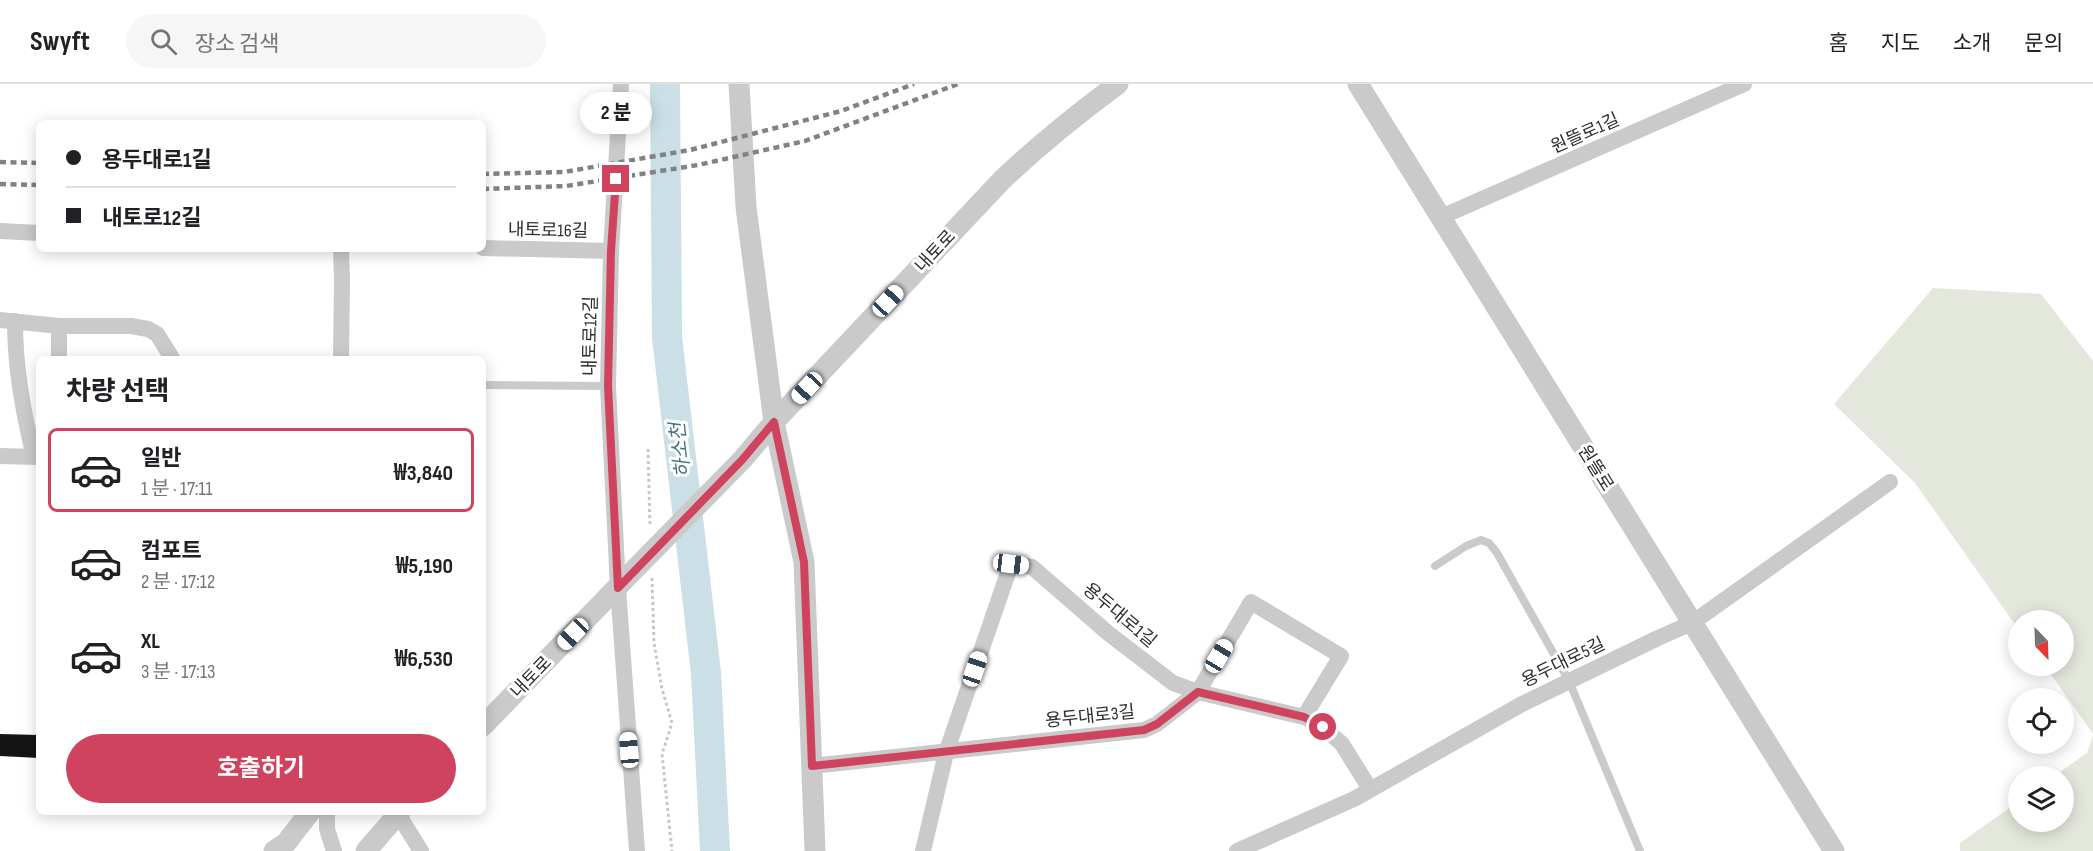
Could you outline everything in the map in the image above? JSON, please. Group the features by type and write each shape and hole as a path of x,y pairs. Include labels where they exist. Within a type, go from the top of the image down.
{"street":[{"name":"내토로12길","path":"621,84 611,251 608,386 624,582 637,851"},
{"path":"739,84 746,207 774,422 804,562 815,851"},
{"name":"내토로","path":"486,723 742,460 774,422 1002,180 1077,113 1119,84"},
{"name":"원뜰로","path":"1358,84 1834,851"},
{"name":"원뜰로1길","path":"1441,217 1744,84"},
{"path":"0,231 36,232"},
{"name":"내토로16길","path":"486,248 611,251"},
{"path":"340,356 341,252"},
{"path":"0,456 36,457 25,421 7,320 59,326 131,326 148,329 157,334 171,356"},
{"path":"59,326 59,356"},
{"name":"용두대로5길","path":"1237,851 1354,799 1522,704 1692,623 1890,482"},
{"name":"용두대로1길","path":"946,753 1011,564 1032,567 1108,633 1173,683 1198,692 1304,717 1323,727 1342,744 1370,789"},
{"name":"용두대로3길","path":"812,766 946,753 1004,744 1125,734 1144,730 1157,724 1198,692 1251,602 1341,656 1304,717"},
{"path":"923,851 946,753"},
{"path":"274,851 286,843 308,815"},
{"path":"327,815 327,829 334,851"},
{"path":"366,851 395,815"},
{"path":"399,815 421,851"}],"lane":[{"path":"486,385 608,386"},
{"path":"1435,566 1466,546 1481,540 1489,543 1497,554 1569,681 1640,851"}],"path":[{"path":"648,448 650,529"},
{"path":"652,574 654,643 662,689 672,723 662,754 672,851"}],"shaded area":[{"path":"1933,288 2041,294 2093,361 2093,734 2074,707 2074,688 2061,688 2052,676 2074,676 2074,610 2008,610 2008,614 1915,483 1834,404"},
{"path":"2093,735 2093,851 1960,851 1960,843 2008,809 2008,832 2074,832 2074,766 2069,766 2087,753"}],"building":[{"path":"0,734 36,735 36,758 0,756"}],"waterway":[{"name":"하소천","path":"665,84 667,337 706,673 715,851"}],"railway":[{"path":"486,174 564,172 690,150 841,111 914,84"},
{"path":"486,189 566,186 698,165 805,141 958,84"},
{"path":"0,162 36,163"},
{"path":"0,184 36,185"}],"route":[{"path":"616,179 611,251 608,386 618,588 742,460 774,422 804,562 812,766 946,753 1004,744 1125,734 1144,730 1157,724 1198,692 1304,717 1323,727"}]}
